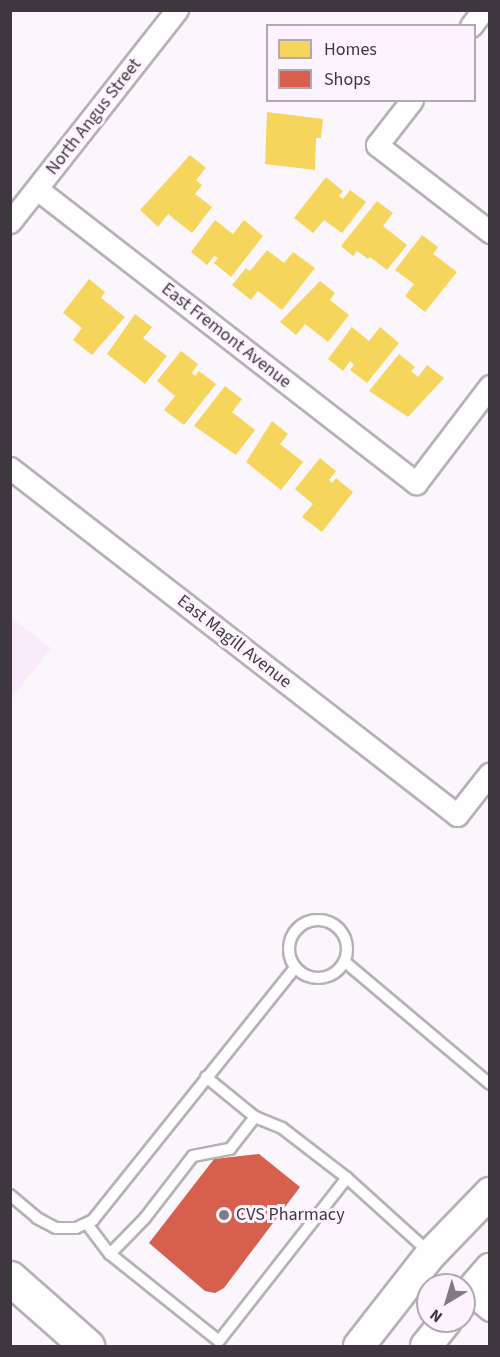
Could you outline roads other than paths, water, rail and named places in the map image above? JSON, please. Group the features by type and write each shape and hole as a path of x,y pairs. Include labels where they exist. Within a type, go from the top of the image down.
{"main road":[{"path":"359,1347 431,1254 489,1193"},
{"path":"476,1297 489,1269"},
{"path":"10,1278 87,1347"},
{"path":"426,1347 437,1333"}],"street":[{"name":"North Angus Street","path":"10,222 177,10"},
{"path":"472,24 483,10"},
{"path":"410,102 377,145 489,232"},
{"name":"East Fremont Avenue","path":"37,189 416,483 489,386"},
{"name":"East Magill Avenue","path":"10,468 457,815 489,773"}],"lane":[{"path":"315,920 333,924 345,936 345,962 332,976 312,978 296,968 289,951 293,934 315,920"},
{"path":"345,962 489,1084"},
{"path":"10,1195 47,1225 65,1230 87,1224 100,1214 206,1077 296,968"},
{"path":"206,1077 255,1116 282,1128 347,1178 431,1254"},
{"path":"110,1254 145,1218 193,1156 230,1149 255,1116"},
{"path":"87,1224 110,1254 219,1341 347,1178"}],"place":[{"name":"CVS Pharmacy","path":"224,1215"}]}
